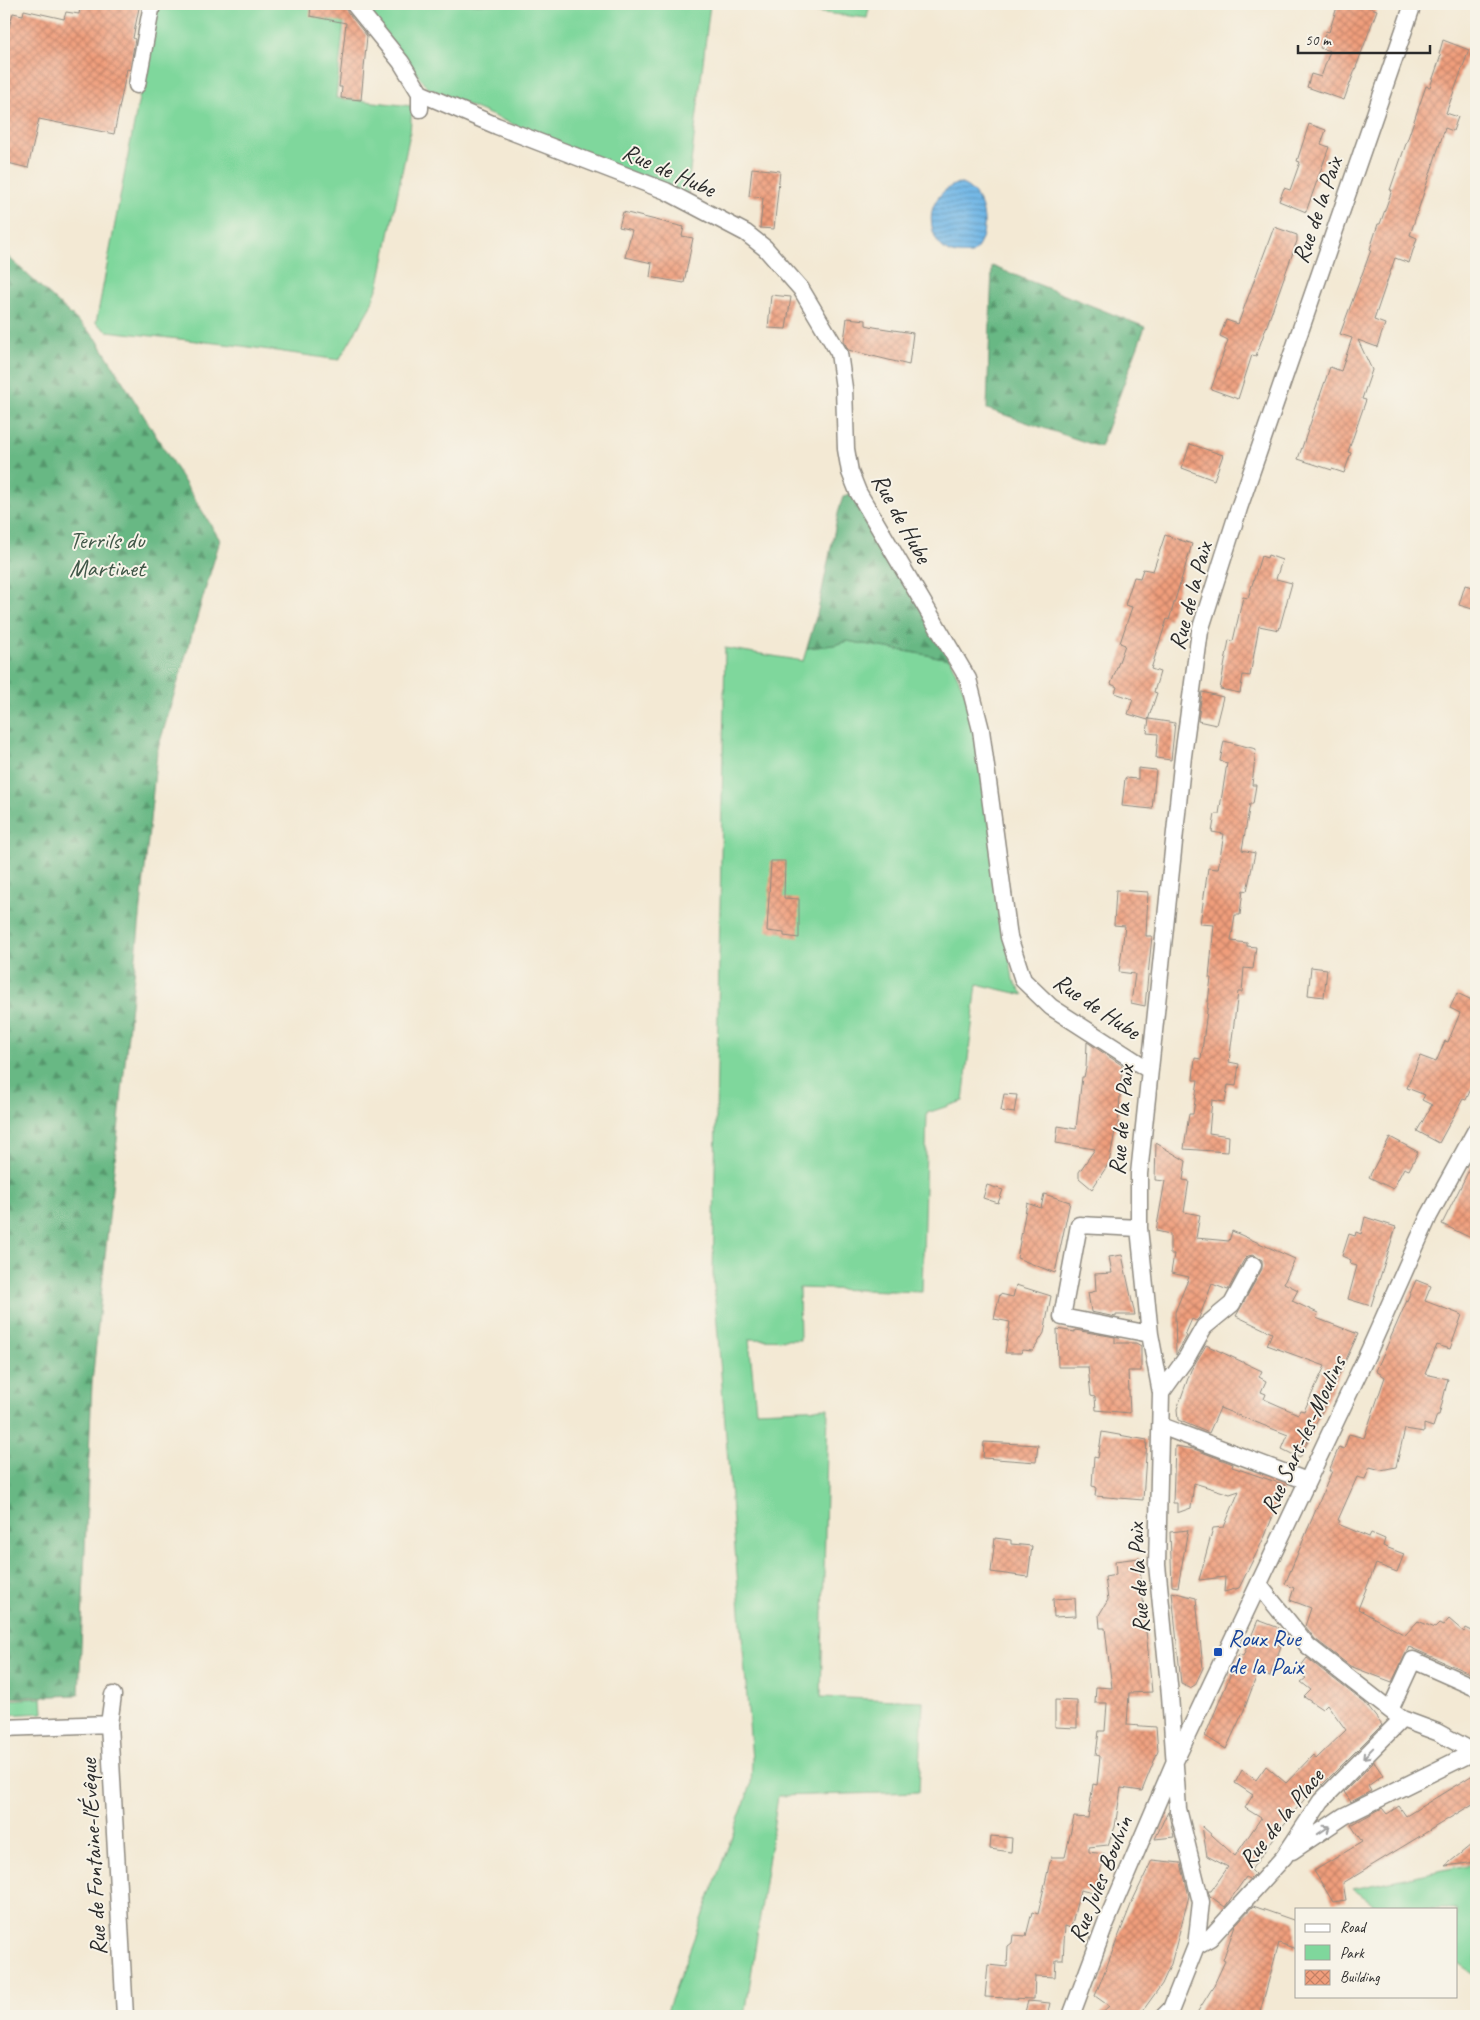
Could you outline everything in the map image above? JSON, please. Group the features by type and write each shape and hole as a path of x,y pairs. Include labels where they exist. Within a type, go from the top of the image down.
{"street":[{"path":"137,85 152,4"},
{"path":"354,4 401,62 420,93 420,109"},
{"name":"Rue de la Paix","path":"1164,2016 1170,2009 1196,1946 1201,1902 1178,1809 1170,1695 1156,1565 1161,1392 1150,1334 1139,1228 1139,1174 1183,756 1200,631 1239,508 1413,4"},
{"name":"Rue de Hube","path":"420,93 515,133 666,191 752,238 765,248 801,289 839,353 844,388 846,449 850,472 858,492 968,679 980,730 1009,937 1023,980 1051,1007 1149,1070"},
{"name":"Rue Sart-les-Moulins","path":"1175,1761 1368,1352 1429,1216 1476,1130"},
{"path":"1139,1228 1079,1225 1062,1317 1150,1334"},
{"path":"1161,1392 1188,1357 1204,1327 1232,1304 1252,1265"},
{"path":"1160,1426 1307,1481"},
{"path":"1258,1585 1308,1646 1396,1714 1437,1732 1475,1752"},
{"name":"Rue de la Place","path":"1196,1946 1210,1938 1284,1857 1322,1801 1396,1714 1414,1660 1476,1688"},
{"name":"Rue de Fontaine-l'Évêque","path":"113,1695 109,1724 125,2016"},
{"path":"4,1728 109,1724"},
{"path":"1284,1857 1344,1816 1475,1752"},
{"name":"Rue Jules Boulvin","path":"1071,2016 1105,1925 1175,1761"}],"green space":[{"path":"157,4 321,4 319,18 344,22 336,98 412,106 410,133 379,284 370,307 339,360 242,346 107,331 96,323"},
{"path":"361,4 710,4 687,196 613,167 428,88"},
{"path":"745,4 870,4 867,18"},
{"name":"Terrils du Martinet","path":"4,253 96,338 220,540 157,752 92,1383 79,1695 4,1698"},
{"path":"992,266 1145,327 1100,447 987,409"},
{"path":"853,491 950,659 847,641 834,645 807,648 818,610 839,509 843,497"},
{"path":"847,641 950,659 972,709 1013,980 1024,995 977,984 963,1101 927,1113 922,1292 799,1288 800,1340 749,1339 756,1411 828,1408 821,1697 923,1701 919,1792 778,1796 745,2016 665,2016 751,1785 752,1760 713,1274 725,648 803,661 807,648 834,645"},
{"path":"42,1698 43,1713 4,1715 4,1700"},
{"path":"1476,1863 1476,1976 1458,1963 1458,1908 1380,1908 1353,1889"}],"water":[{"path":"958,183 968,187 975,194 983,214 983,236 979,246 972,254 957,254 946,250 940,245 933,232 931,217 937,200 944,191"}],"building":[{"path":"81,4 130,4 130,6 139,8 133,38 135,39 130,70 127,69 114,134 39,119 28,168 4,162 4,37 6,37 13,13 23,15 24,10 64,19 66,12 79,14"},
{"path":"311,4 345,9 367,36 361,100 341,98 342,87 339,87 346,23 310,16"},
{"path":"1338,4 1361,4 1377,10 1344,100 1307,87 1311,74 1321,77 1330,51 1320,48 1326,31 1329,32"},
{"path":"1443,40 1469,50 1446,113 1458,117 1453,131 1445,128 1410,235 1417,238 1409,263 1395,258 1374,320 1385,324 1377,347 1358,340 1372,370 1362,399 1366,400 1348,452 1351,453 1344,473 1298,459 1330,367 1341,371 1352,338 1340,334 1371,250 1378,224 1380,224 1392,190 1390,190 1426,86 1430,87 1441,55 1439,54"},
{"path":"1309,124 1326,130 1321,144 1329,147 1306,212 1279,201 1284,188 1290,190 1300,162 1297,161"},
{"path":"752,168 780,171 774,229 760,228 763,198 749,196"},
{"path":"623,212 684,227 682,236 693,238 684,283 650,277 652,263 625,257 632,230 619,227"},
{"path":"1274,227 1297,235 1297,241 1256,356 1252,355 1238,399 1211,389 1228,340 1220,336 1226,320 1238,324"},
{"path":"771,295 791,297 786,329 768,328"},
{"path":"847,318 866,320 866,325 874,327 913,333 909,365 848,350 844,341"},
{"path":"1190,444 1223,455 1214,480 1182,468"},
{"path":"1165,535 1192,544 1169,620 1167,619 1151,669 1160,672 1154,692 1157,693 1148,720 1128,714 1133,699 1115,693 1117,687 1111,684 1125,645 1120,643 1132,607 1125,605 1134,577 1140,578 1143,569 1153,571"},
{"path":"1268,555 1282,560 1276,579 1292,583 1279,630 1259,626 1250,676 1243,675 1240,693 1220,689 1229,640 1233,641 1243,597 1248,598 1261,556 1267,558"},
{"path":"1465,585 1476,588 1476,610 1459,605"},
{"path":"1202,692 1223,697 1216,725 1198,721"},
{"path":"1149,719 1175,723 1171,760 1156,758 1158,734 1147,733"},
{"path":"1224,741 1256,749 1252,785 1256,785 1253,804 1250,804 1242,850 1255,853 1247,891 1243,890 1240,915 1235,915 1231,941 1247,943 1247,946 1256,947 1253,969 1244,968 1242,992 1238,992 1229,1062 1239,1064 1236,1086 1228,1085 1225,1102 1212,1100 1209,1133 1229,1136 1228,1152 1184,1149 1189,1114 1193,1114 1198,1080 1193,1080 1195,1058 1201,1059 1211,978 1209,978 1214,925 1200,924 1208,868 1218,869 1224,834 1212,832 1215,814 1219,814 1227,763 1220,761"},
{"path":"1138,768 1156,770 1152,809 1122,806 1125,778 1138,779"},
{"path":"771,861 785,861 784,898 799,899 799,938 784,936 784,933 767,931"},
{"path":"1116,890 1148,892 1146,936 1152,936 1145,1006 1131,1003 1135,974 1119,972 1125,926 1114,925"},
{"path":"1311,967 1327,969 1324,997 1308,995"},
{"path":"1457,993 1476,1002 1476,1078 1466,1100 1463,1099 1439,1143 1417,1131 1432,1105 1422,1100 1425,1095 1407,1088 1420,1056 1436,1062 1445,1041 1448,1042 1460,1013 1450,1008"},
{"path":"1087,1042 1122,1065 1118,1126 1116,1126 1109,1163 1092,1189 1079,1178 1079,1172 1095,1149 1056,1143 1058,1126 1076,1129 1082,1077 1084,1077 1086,1068"},
{"path":"1004,1094 1017,1095 1014,1113 1001,1111"},
{"path":"1390,1137 1418,1152 1409,1170 1404,1168 1393,1189 1369,1177"},
{"path":"1156,1143 1186,1161 1183,1180 1189,1181 1184,1212 1200,1215 1196,1238 1229,1241 1232,1231 1295,1259 1284,1283 1298,1290 1292,1301 1318,1313 1316,1318 1358,1334 1300,1458 1282,1449 1288,1435 1220,1408 1209,1433 1178,1420 1177,1409 1191,1370 1206,1345 1262,1371 1259,1377 1266,1381 1261,1392 1266,1394 1264,1399 1298,1414 1300,1410 1304,1411 1325,1366 1267,1345 1272,1333 1236,1316 1262,1269 1262,1260 1253,1255 1248,1256 1244,1260 1228,1290 1212,1284 1199,1318 1196,1321 1192,1319 1185,1335 1187,1336 1176,1355 1175,1312 1189,1277 1171,1273 1174,1254 1170,1254 1170,1234 1156,1231 1165,1181 1155,1180"},
{"path":"1476,1156 1476,1233 1471,1238 1442,1224"},
{"path":"987,1185 1003,1190 998,1203 983,1198"},
{"path":"1044,1194 1070,1202 1055,1273 1017,1258 1027,1203 1041,1208"},
{"path":"1365,1217 1396,1227 1371,1306 1348,1299 1357,1266 1350,1264 1351,1260 1342,1256 1349,1234 1355,1236 1356,1232 1361,1234"},
{"path":"1122,1255 1135,1315 1116,1315 1116,1317 1091,1312 1088,1293 1096,1291 1095,1274 1112,1273 1109,1257"},
{"path":"1416,1280 1431,1286 1425,1301 1462,1315 1450,1349 1437,1345 1425,1374 1448,1379 1439,1415 1437,1415 1433,1427 1424,1424 1424,1432 1405,1429 1396,1467 1381,1470 1370,1467 1365,1479 1357,1477 1338,1524 1369,1537 1371,1533 1385,1539 1383,1546 1404,1554 1397,1572 1376,1564 1358,1609 1405,1635 1418,1621 1435,1628 1439,1624 1443,1626 1449,1619 1464,1632 1466,1628 1476,1633 1476,1676 1409,1647 1392,1682 1350,1666 1315,1639 1305,1626 1311,1608 1290,1600 1294,1588 1285,1584 1332,1471 1329,1471 1339,1447 1344,1449 1349,1434 1364,1438 1385,1377 1376,1371"},
{"path":"1016,1285 1051,1296 1044,1333 1033,1351 1022,1350 1021,1353 1005,1353 1010,1322 994,1319 1000,1294 1013,1297"},
{"path":"1057,1329 1115,1337 1115,1343 1136,1343 1141,1346 1141,1371 1128,1371 1130,1413 1096,1410 1095,1397 1091,1396 1088,1367 1058,1367"},
{"path":"1102,1432 1147,1440 1143,1500 1095,1496 1096,1487 1092,1486 1094,1457 1098,1458"},
{"path":"984,1442 1038,1445 1036,1462 983,1458"},
{"path":"1175,1446 1194,1449 1233,1464 1232,1467 1285,1485 1265,1536 1239,1588 1224,1592 1225,1577 1199,1580 1213,1528 1224,1527 1239,1491 1230,1494 1194,1483 1191,1508 1177,1513 1177,1503 1173,1503"},
{"path":"1188,1530 1178,1587 1172,1586 1170,1532"},
{"path":"995,1538 1011,1540 1011,1544 1032,1546 1028,1577 991,1572"},
{"path":"1139,1558 1152,1692 1129,1693 1127,1725 1156,1727 1158,1751 1142,1791 1121,1788 1115,1827 1108,1845 1089,1847 1089,1852 1105,1854 1104,1860 1093,1893 1080,1890 1071,1928 1065,1926 1063,1960 1056,1960 1055,1977 1035,1976 1034,1999 985,1997 988,1965 1007,1967 1008,1946 1012,1943 1013,1935 1026,1936 1032,1912 1038,1914 1051,1857 1065,1857 1074,1817 1088,1818 1093,1784 1097,1785 1100,1756 1096,1755 1099,1731 1105,1731 1107,1703 1095,1703 1096,1687 1112,1688 1105,1628 1100,1628 1099,1615 1108,1600 1105,1577 1116,1575 1115,1561"},
{"path":"1172,1592 1196,1598 1203,1668 1195,1685 1190,1688 1181,1684"},
{"path":"1075,1598 1076,1616 1054,1617 1053,1599"},
{"path":"1258,1620 1279,1628 1274,1643 1281,1646 1270,1677 1258,1672 1244,1710 1226,1749 1205,1736 1239,1654 1243,1656"},
{"path":"1307,1658 1365,1703 1382,1725 1321,1786 1320,1784 1313,1792 1312,1790 1281,1828 1251,1870 1255,1874 1250,1879 1246,1877 1225,1907 1210,1896 1208,1891 1211,1891 1228,1867 1207,1856 1202,1826 1235,1856 1261,1818 1245,1808 1253,1795 1235,1783 1242,1770 1256,1780 1266,1766 1286,1783 1313,1755 1316,1759 1346,1730 1327,1704 1322,1709 1304,1697 1311,1690 1301,1682 1306,1678 1297,1671"},
{"path":"1055,1700 1077,1701 1077,1728 1055,1727"},
{"path":"1374,1762 1383,1775 1368,1786 1371,1791 1351,1802 1344,1792"},
{"path":"1476,1773 1476,1802 1343,1883 1346,1900 1333,1902 1314,1871 1362,1842 1351,1825 1382,1808 1387,1814 1399,1806 1406,1816"},
{"path":"1168,1811 1174,1837 1155,1839"},
{"path":"991,1836 1012,1838 1011,1852 990,1849"},
{"path":"1476,1841 1476,1862 1445,1866"},
{"path":"1152,1860 1181,1863 1189,1896 1171,1964 1162,1984 1139,2016 1098,2016 1109,2006 1095,1996 1132,1902"},
{"path":"1253,1906 1295,1921 1295,1949 1279,1943 1259,2016 1195,2016 1213,1987 1225,1961 1223,1960 1235,1925"},
{"path":"1028,2001 1050,2003 1047,2016 1024,2016"}],"place":[{"name":"Roux Rue de la Paix","path":"1218,1652"}]}
